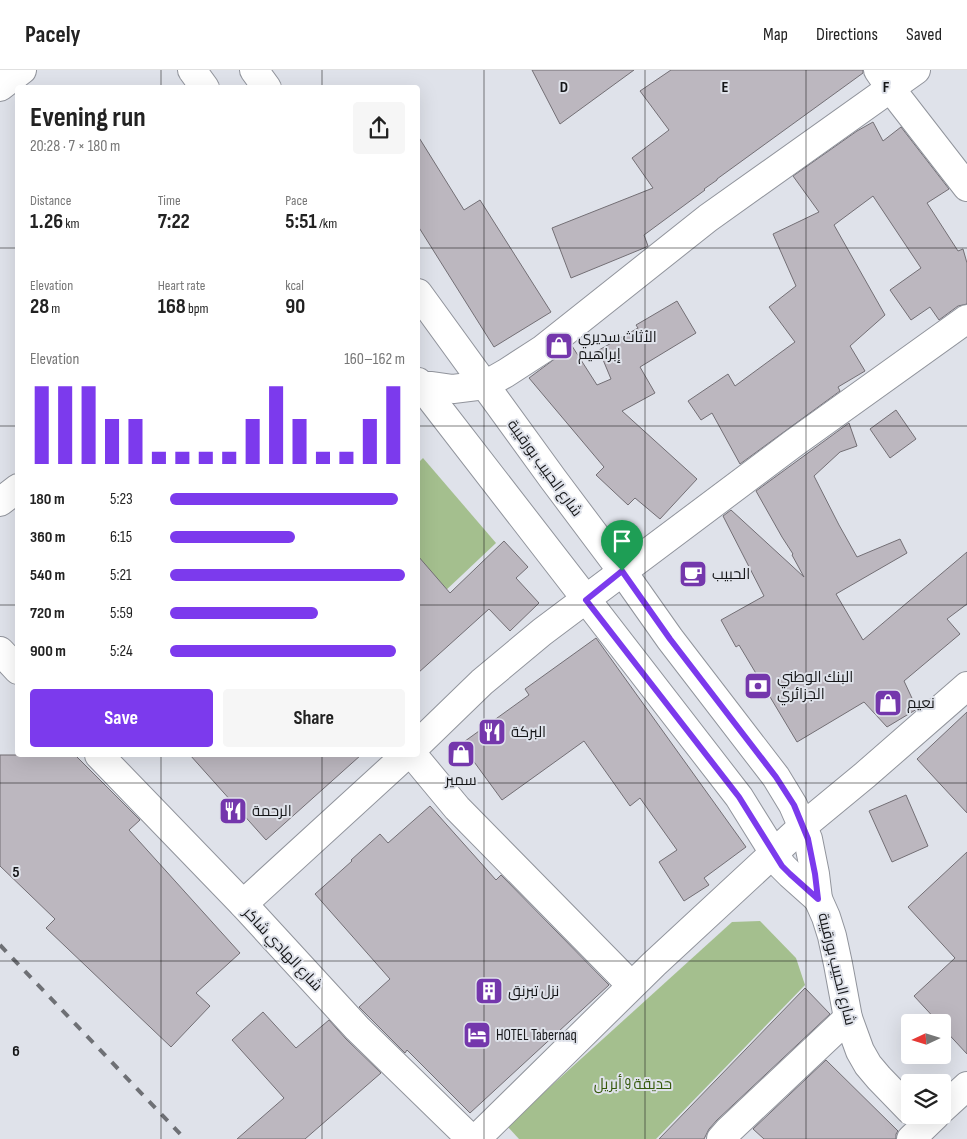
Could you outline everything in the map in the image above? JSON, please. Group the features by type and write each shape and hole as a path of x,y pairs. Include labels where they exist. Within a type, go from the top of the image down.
{"street":[{"path":"0,87 22,70"},
{"path":"192,70 203,85"},
{"path":"254,70 265,85"},
{"path":"420,384 453,389 485,385 506,373 543,348 884,79 916,70"},
{"path":"884,79 967,187"},
{"name":"شارع الحبيب بورقيبة","path":"420,296 676,646 776,777 794,805 808,839 818,899 832,936 848,1018 860,1052 879,1078 901,1099"},
{"path":"420,742 482,682 542,632 794,443 967,319"},
{"name":"شارع الحبيب بورقيبة","path":"420,387 739,797 782,866 818,899"},
{"path":"0,502 15,490"},
{"path":"0,651 15,667"},
{"path":"476,1139 631,985 802,827 967,686"},
{"name":"شارع الهادي شاكر","path":"101,757 243,904 357,1028 471,1139"},
{"path":"243,904 404,757"},
{"path":"414,757 458,808 631,985"},
{"path":"721,1139 848,1018"},
{"path":"951,1100 967,1086"}],"green space":[{"path":"423,458 496,543 444,592 420,563 420,461"},
{"name":"حديقة 9 أبريل","path":"760,921 796,958 805,985 656,1139 519,1139 507,1126 732,922"}],"building":[{"path":"532,70 634,70 560,124"},
{"path":"671,70 863,70 863,73 717,179 644,235 648,246 571,278 552,228 653,188 632,158 669,130 640,91"},
{"path":"873,122 883,141 901,127 949,189 927,203 958,251 963,249 967,263 967,304 958,306 939,320 930,307 911,320 890,290 921,268 873,196 834,225 885,315 850,346 865,371 838,387 840,391 740,464 712,413 701,420 688,401 728,374 735,386 795,342 769,307 796,286 773,234 819,212 793,176"},
{"path":"420,139 464,210 480,200 551,312 494,347 420,229"},
{"path":"677,301 696,333 640,367 655,393 622,411 697,479 660,519 635,498 628,505 596,475 604,467 529,378 572,346 597,385 611,379 599,350 638,328 636,325"},
{"path":"896,410 916,439 890,458 870,429"},
{"path":"849,423 857,446 840,452 814,476 857,557 900,539 907,553 836,594 863,640 967,552 967,604 947,619 960,634 904,681 917,709 887,727 864,702 797,742 739,645 736,647 721,620 764,596 723,516 731,510 804,577 793,554 756,491"},
{"path":"504,541 528,567 516,578 539,603 510,631 489,609 420,671 420,558 450,593"},
{"path":"596,638 746,847 704,878 709,885 684,901 659,862 677,850 640,798 630,806 584,741 502,800 461,744 529,695 525,689"},
{"path":"967,712 967,813 917,759"},
{"path":"0,755 15,755 15,757 77,757 140,820 129,830 240,953 196,993 210,1006 171,1047 46,928 55,919 0,866"},
{"path":"192,757 359,757 266,840"},
{"path":"906,795 928,846 892,862 869,811"},
{"name":"نزل تبرنق","path":"430,806 496,880 501,875 609,985 470,1113 407,1050 405,1053 359,1007 390,979 315,894 380,834 388,843"},
{"path":"967,852 967,1054 951,1037 951,1014 931,1014 914,996 955,958 908,907"},
{"path":"805,988 830,1014 717,1120 709,1129 704,1139 659,1139"},
{"path":"263,1012 296,1048 329,1020 381,1073 305,1139 237,1139 284,1098 232,1040"},
{"path":"826,1060 898,1131 896,1139 764,1139 753,1129"}],"railway":[{"path":"0,945 185,1139"}],"place":[{"name":"الأثاث سديري إبراهيم","path":"559,346"},
{"name":"الحبيب","path":"693,574"},
{"name":"البنك الوطني الجزائري","path":"758,686"},
{"name":"نعيم","path":"888,703"},
{"name":"البركة","path":"492,732"},
{"name":"سمير","path":"461,754"},
{"name":"الرحمة","path":"233,811"},
{"name":"نزل تبرنق","path":"489,991"},
{"name":"HOTEL Tabernaq","path":"477,1035"}],"route":[{"path":"622,571 670,639 776,777 794,805 808,839 818,899 782,866 739,797 586,600 622,571"}]}
